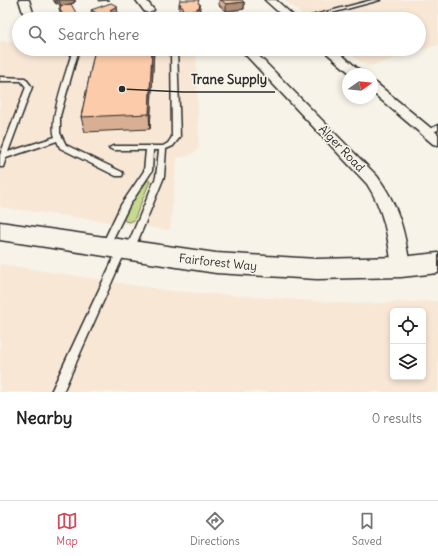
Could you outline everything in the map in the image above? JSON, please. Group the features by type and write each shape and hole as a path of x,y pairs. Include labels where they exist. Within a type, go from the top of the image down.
{"main road":[{"name":"Fairforest Way","path":"0,232 216,263 279,268 318,269 401,267 438,263"}],"street":[{"path":"24,0 28,12"},
{"path":"142,0 149,10"},
{"path":"270,0 284,12"},
{"name":"Alger Road","path":"253,56 372,180 383,194 395,226 401,267"},
{"path":"336,56 351,68"},
{"path":"378,90 432,130 438,141"}],"lane":[{"path":"331,12 378,0"},
{"path":"74,56 58,116 57,133 63,146 118,174"},
{"path":"113,148 163,148 169,146 176,137 174,56"},
{"path":"0,79 23,79 29,87 0,165"},
{"path":"4,156 59,138"},
{"path":"119,249 125,205 148,170 150,148"},
{"path":"57,392 119,249 160,176 163,148"}],"shaded area":[{"path":"284,0 438,0 438,45 426,49 426,12 299,12"},
{"path":"0,41 12,41 12,56 196,56 199,148 191,155 177,158 170,230 0,207"},
{"path":"354,56 402,56 367,67"},
{"path":"0,264 170,291 357,304 438,301 438,392 0,392"}],"green space":[{"path":"148,180 150,181 134,220 130,222 125,221 123,218 129,205"}],"building":[{"path":"180,0 199,0 199,8 197,8 197,11 182,10 183,7 180,7 181,4 179,4"},
{"path":"221,0 242,0 244,2 226,4"},
{"path":"111,3 117,6 110,10 113,12 95,12 91,10"},
{"path":"71,4 76,12 61,12 59,8 61,8 60,6"},
{"path":"94,56 152,56 149,114 81,117"}],"place":[{"name":"Trane Supply","path":"122,89"}]}
